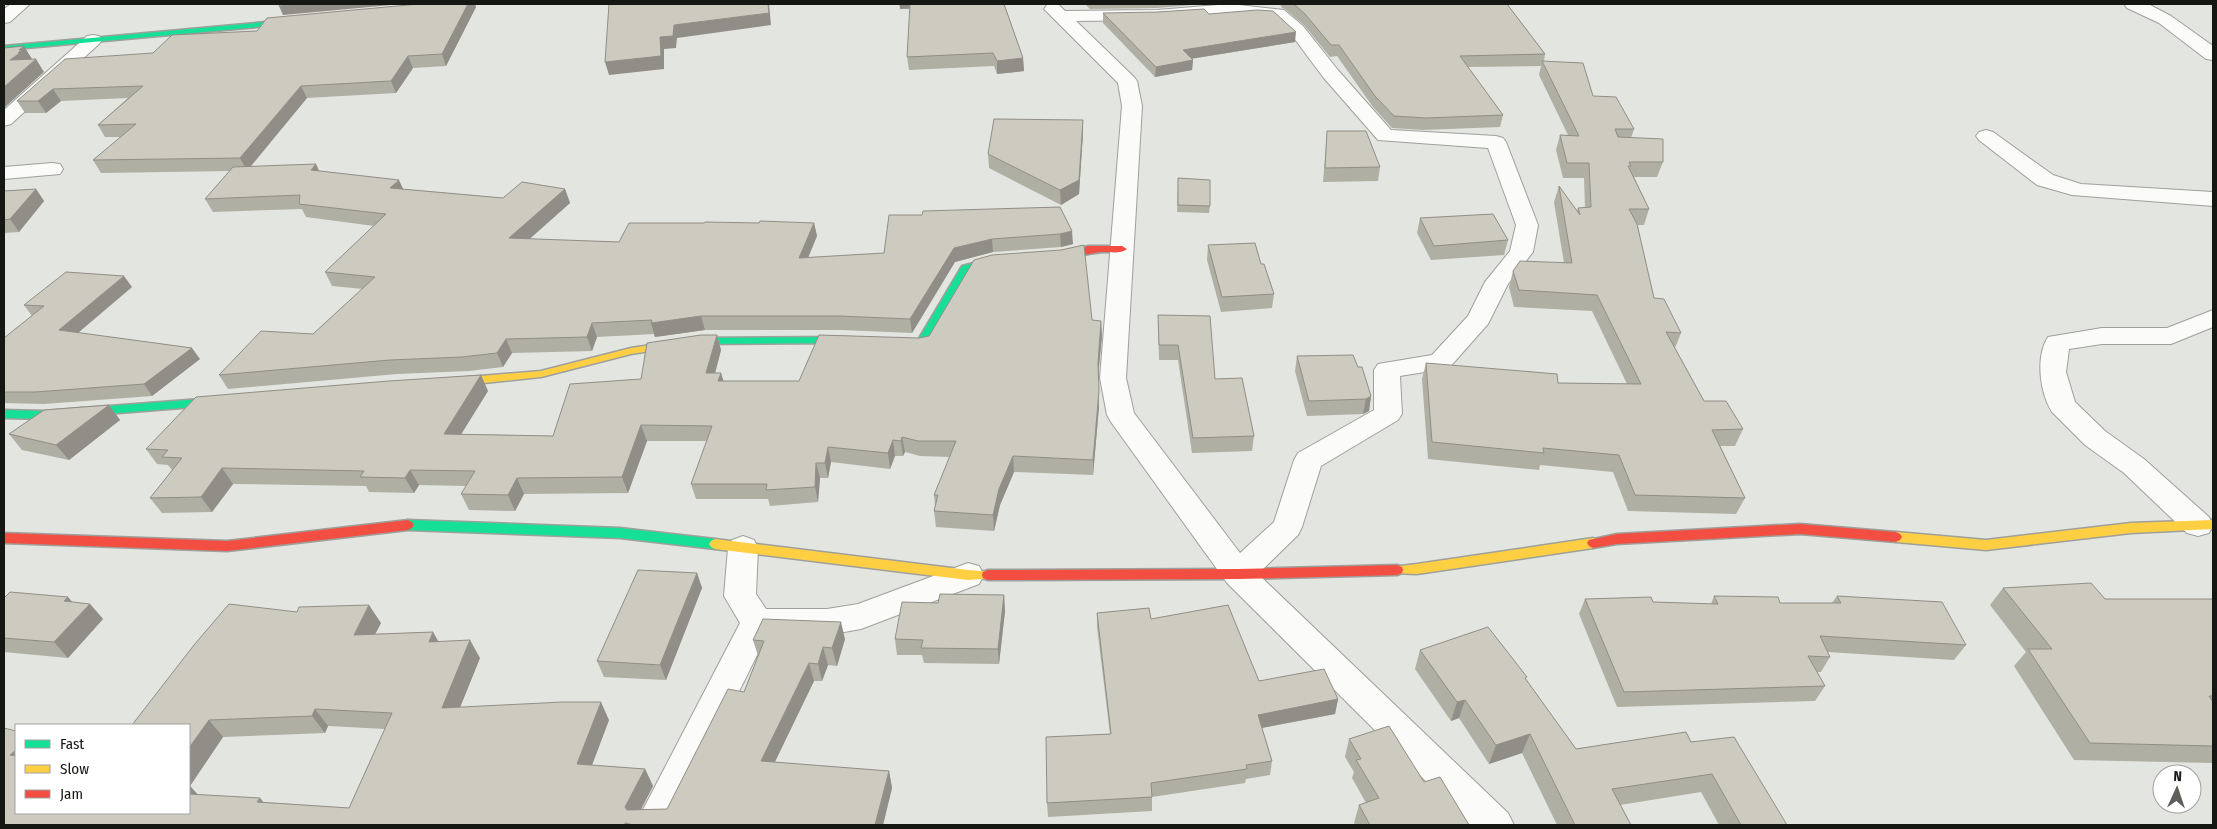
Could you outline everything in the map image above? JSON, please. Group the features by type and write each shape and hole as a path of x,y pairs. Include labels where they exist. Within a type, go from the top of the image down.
{"street":[{"path":"4,18 22,4"},
{"path":"2133,4 2146,8 2172,22 2213,55"},
{"path":"1054,10 1157,15 1230,9 1278,14 1297,30 1330,74 1385,136 1496,142 1527,224 1521,252 1497,282 1479,319 1440,362 1387,370 1388,414 1308,460 1287,527 1238,574"},
{"path":"1054,10 1127,81 1132,106 1113,378 1121,415 1238,574 1495,825"},
{"path":"4,48 315,20"},
{"path":"4,120 93,40"},
{"path":"1986,136 2044,180 2080,190 2213,199"},
{"path":"4,174 52,169"},
{"path":"1038,258 1079,253 1088,249 1122,249"},
{"path":"433,384 541,374 631,351 705,340 842,340 920,343 964,268 993,261 1021,259"},
{"path":"2205,524 2134,466 2095,438 2062,406 2053,372 2056,343 2102,336 2171,336 2213,318"},
{"path":"4,414 44,415 235,400"},
{"path":"4,538 227,546 407,525 620,533 968,575 1238,574 1417,569 1618,539 1800,529 1986,545 2131,528 2205,524"},
{"path":"743,548 740,596 757,622"},
{"path":"757,622 828,622 861,616 968,575"},
{"path":"654,825 692,754 757,622"}],"building":[{"path":"280,4 298,4 279,6"},
{"path":"419,4 468,4 442,54 408,56 391,81 301,86 240,158 93,160 136,124 98,125 143,86 53,89 38,101 17,101 65,59 153,53 172,35 257,31 267,18"},
{"path":"609,4 768,4 769,13 674,25 673,36 660,37 661,56 605,62"},
{"path":"910,4 1004,4 1023,58 997,61 993,53 907,57"},
{"path":"1294,4 1507,4 1545,54 1460,56 1503,115 1426,118 1394,116 1375,96 1339,45 1331,45"},
{"path":"1204,9 1209,14 1257,10 1273,11 1296,32 1183,50 1193,60 1156,67 1103,13 1157,12"},
{"path":"24,46 19,50 22,50 18,53 20,53 10,60 36,59 4,87 4,48"},
{"path":"1542,61 1583,63 1593,96 1616,97 1634,129 1615,129 1618,137 1663,139 1663,162 1629,162 1631,166 1628,166 1649,209 1629,209 1637,224 1654,298 1664,299 1681,333 1666,332 1704,401 1726,401 1743,429 1712,430 1745,498 1635,495 1619,455 1543,448 1544,453 1432,442 1426,363 1557,374 1558,383 1641,384 1597,295 1519,290 1513,271 1520,261 1572,263 1559,186 1580,215 1578,208 1591,207 1589,163 1567,163 1560,135 1579,136"},
{"path":"994,119 1083,120 1079,180 1060,190 988,154"},
{"path":"1327,131 1366,131 1380,167 1325,168"},
{"path":"316,164 311,170 399,180 390,188 503,198 522,182 565,189 509,238 619,242 629,223 759,223 760,221 814,223 799,258 884,253 889,215 922,215 923,211 1060,207 1072,231 1060,234 992,239 954,248 910,319 839,316 701,316 651,323 652,320 592,323 587,337 506,339 497,353 219,375 261,331 313,334 375,277 325,272 386,214 299,204 300,195 205,199 233,167"},
{"path":"1178,178 1210,180 1210,206 1178,205"},
{"path":"36,189 10,219 4,220 4,191"},
{"path":"1493,214 1508,240 1434,246 1420,218"},
{"path":"1255,243 1261,264 1264,264 1274,294 1222,297 1208,245"},
{"path":"1084,245 1092,320 1101,321 1098,363 1099,391 1093,460 1013,456 999,489 993,515 934,511 938,495 934,495 956,441 918,441 902,437 901,441 893,440 888,453 828,447 825,463 816,463 815,487 766,490 767,484 691,484 712,426 641,425 622,477 517,478 508,495 461,494 475,471 410,470 405,478 360,477 364,471 222,468 201,497 150,498 182,458 162,457 168,450 146,449 196,397 481,375 444,434 553,436 570,384 641,379 647,343 701,335 717,335 706,373 721,373 718,381 799,381 819,335 919,338 929,336 974,260 992,255 1061,250"},
{"path":"66,272 124,276 59,330 192,348 144,384 35,392 4,392 4,338 44,306 24,305"},
{"path":"1158,315 1210,316 1215,379 1242,378 1254,436 1193,438 1178,345 1159,345"},
{"path":"1353,355 1358,367 1362,367 1371,396 1366,399 1309,401 1297,356"},
{"path":"109,405 56,445 9,434 44,410"},
{"path":"638,570 697,573 660,665 597,661"},
{"path":"2091,583 2105,599 2213,599 2213,696 2209,696 2213,702 2213,746 2090,743 2028,649 2052,649 2003,588"},
{"path":"10,592 68,597 64,601 90,604 54,642 4,638 4,598"},
{"path":"940,594 1004,595 998,649 921,648 923,640 895,639 902,602 938,603"},
{"path":"1714,596 1778,597 1780,603 1841,603 1837,596 1942,602 1966,645 1820,636 1830,657 1808,656 1825,686 1624,692 1585,599 1651,597 1653,602 1718,604"},
{"path":"229,604 297,612 299,607 369,605 354,635 433,632 429,642 470,640 442,708 601,702 577,764 645,769 625,807 627,810 667,809 728,689 744,692 764,641 753,640 763,619 841,622 832,648 823,647 818,664 809,663 761,761 889,771 875,825 634,825 625,823 625,825 4,825 4,728 15,731 15,751 10,755 15,756 15,814 190,814 190,794 260,798 257,802 349,808 392,713 315,709 312,716 209,720 190,747 190,724 133,724 194,645"},
{"path":"1228,605 1259,681 1324,669 1338,699 1258,715 1272,761 1246,765 1247,769 1151,783 1152,797 1047,803 1046,737 1111,734 1097,613 1149,608 1151,619"},
{"path":"1488,627 1527,677 1525,678 1576,749 1686,732 1691,742 1734,737 1787,825 1741,825 1712,774 1612,789 1631,825 1575,825 1530,734 1496,745 1465,700 1457,702 1420,650"},
{"path":"1389,726 1424,782 1440,777 1469,825 1370,825 1359,805 1379,798 1356,760 1361,759 1349,739"}],"traffic: fast":[{"path":"4,48 299,21"},
{"path":"697,341 842,340 921,343 965,268 993,261 1007,260"},
{"path":"4,414 44,415 227,401"},
{"path":"408,525 620,533 715,544"}],"traffic: slow":[{"path":"446,383 541,374 631,351 697,341"},
{"path":"1896,537 1986,545 2131,528 2213,524"},
{"path":"1397,570 1417,569 1593,543"},
{"path":"715,544 968,575 988,575"}],"traffic: jam":[{"path":"1047,257 1079,253 1088,249 1122,249"},
{"path":"4,538 227,546 408,525"},
{"path":"1593,543 1617,539 1800,529 1896,537"},
{"path":"988,575 1238,574 1397,570"}]}
